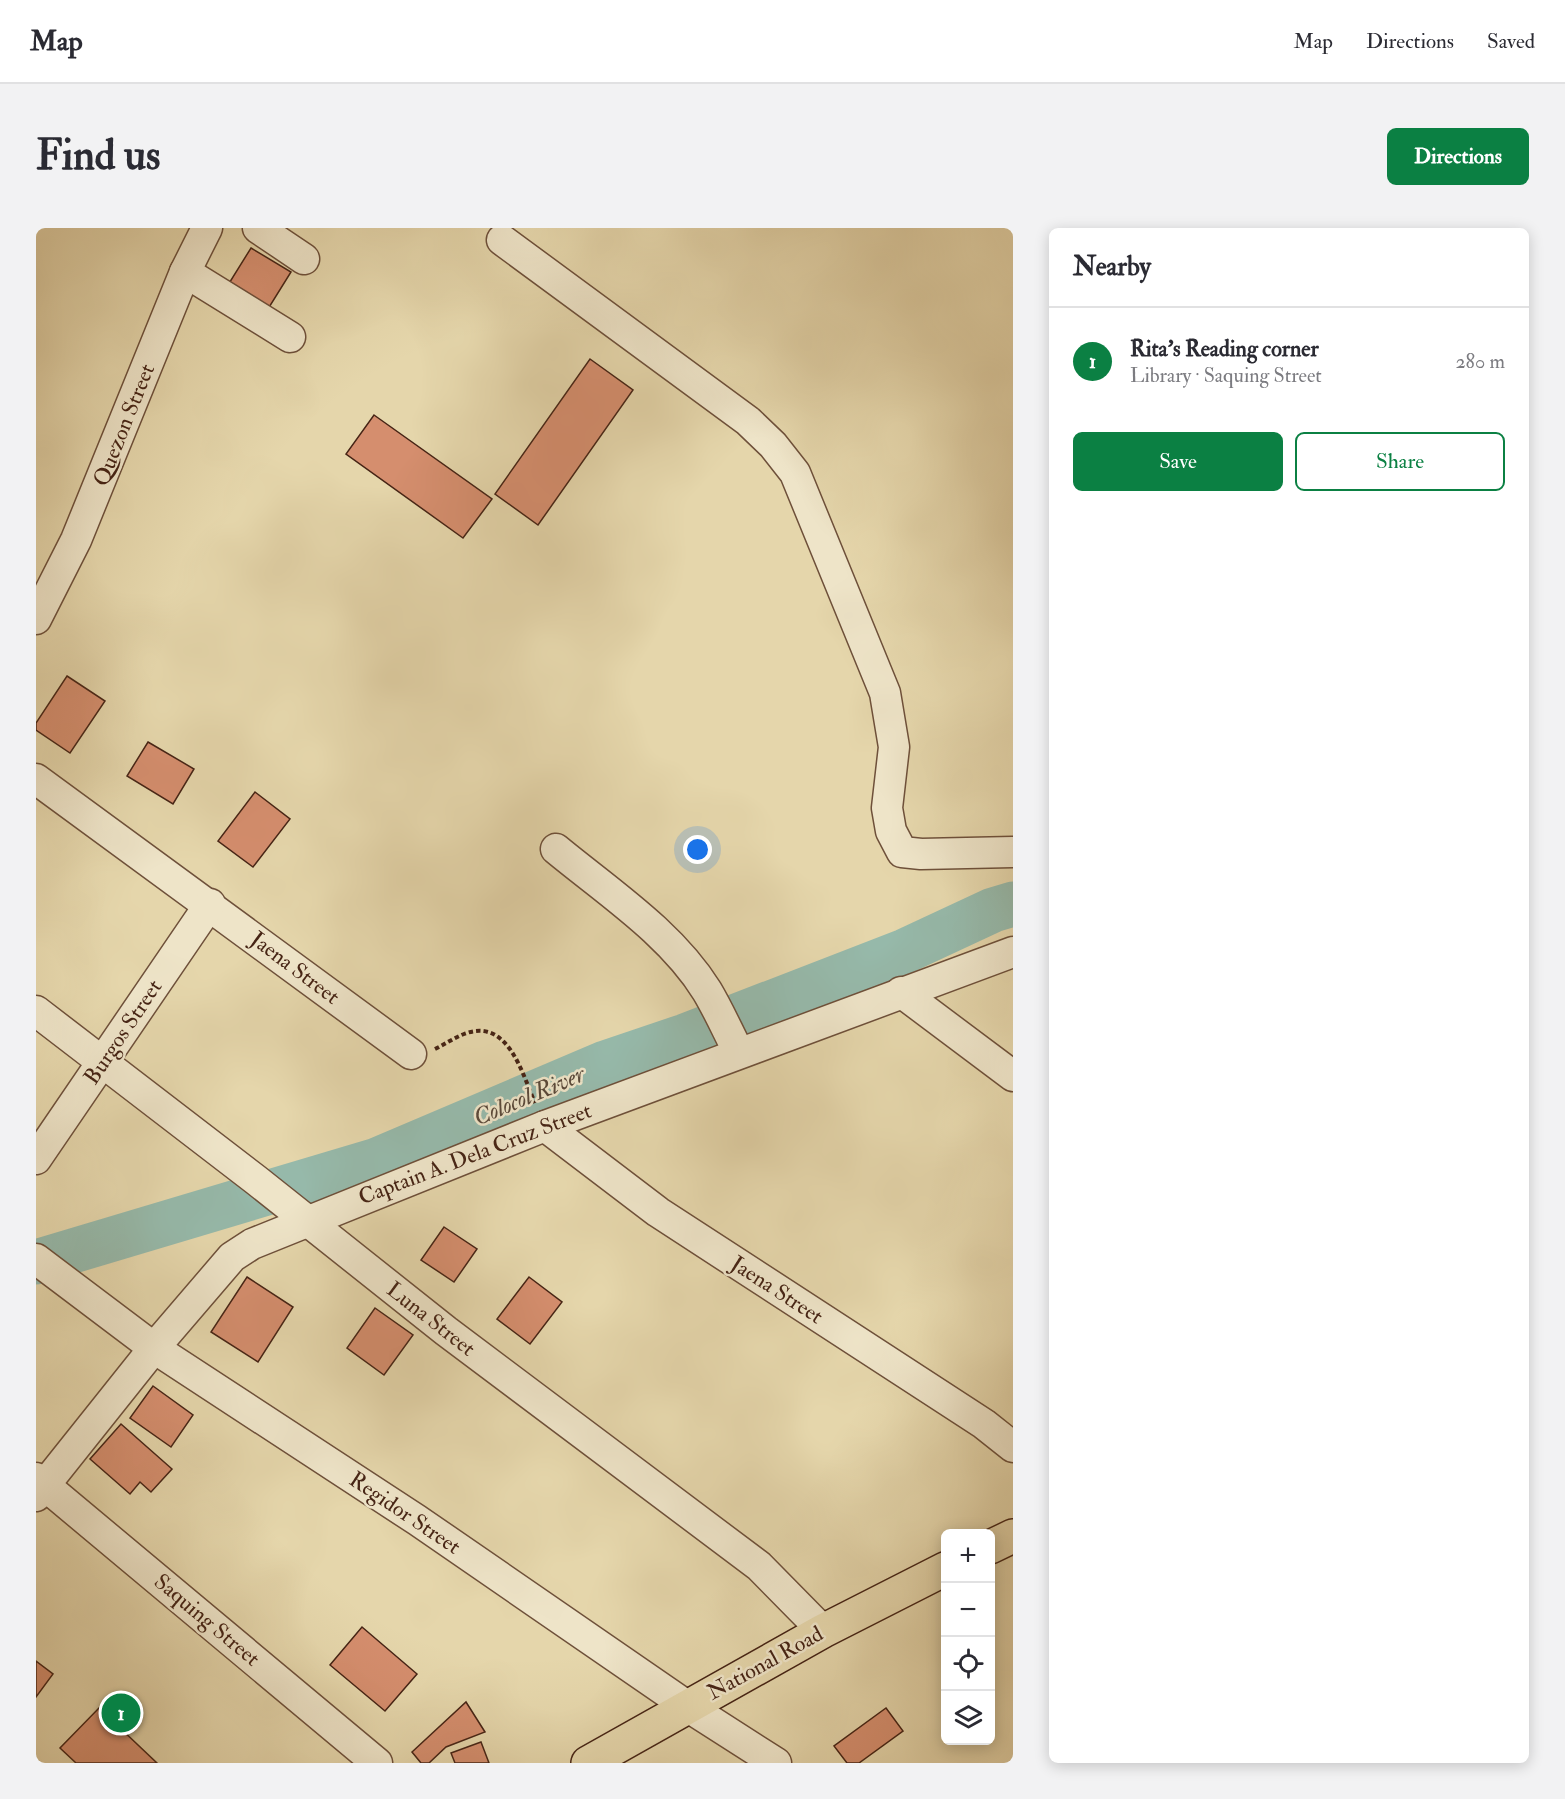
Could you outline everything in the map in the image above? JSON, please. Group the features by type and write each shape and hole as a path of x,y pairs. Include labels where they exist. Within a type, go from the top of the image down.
{"main road":[{"path":"995,1545 1013,1536"},
{"name":"National Road","path":"588,1763 823,1631 941,1571"}],"street":[{"name":"Quezon Street","path":"36,619 76,540 185,272 207,228"},
{"path":"258,228 304,259"},
{"path":"502,240 748,421 773,445 795,473 885,693 894,747 887,808 891,831 902,852 921,855 1013,852"},
{"path":"185,272 291,337"},
{"name":"Jaena Street","path":"36,779 210,904 411,1054"},
{"path":"556,849 662,937 687,964 714,1006 735,1046"},
{"name":"Burgos Street","path":"36,1159 210,904"},
{"name":"Captain A. Dela Cruz Street","path":"38,1486 232,1257 299,1214 541,1117 735,1046 902,992 1013,952"},
{"path":"902,992 1013,1076"},
{"name":"Luna Street","path":"36,1011 256,1180 446,1331 759,1566 823,1631"},
{"name":"Jaena Street","path":"541,1117 658,1212 984,1424 1013,1447"},
{"name":"Regidor Street","path":"36,1259 154,1348 417,1520 687,1706 776,1763"},
{"name":"Saquing Street","path":"38,1486 377,1763"}],"path":[{"path":"411,1054 428,1052 465,1034 479,1031 492,1032 506,1041 541,1117"}],"building":[{"path":"251,248 291,272 263,317 223,293"},
{"path":"590,359 633,390 538,525 495,494"},
{"path":"374,415 492,499 463,538 346,454"},
{"path":"67,676 105,701 70,753 36,730 36,723"},
{"path":"148,742 194,769 173,804 127,776"},
{"path":"255,792 290,819 253,867 218,841"},
{"path":"444,1227 477,1249 454,1282 421,1260"},
{"path":"247,1277 293,1307 258,1362 211,1332"},
{"path":"529,1277 562,1302 530,1344 497,1319"},
{"path":"375,1308 413,1335 384,1375 347,1348"},
{"path":"153,1386 193,1415 171,1447 130,1418"},
{"path":"121,1424 172,1469 151,1492 140,1482 130,1494 90,1459"},
{"path":"362,1627 417,1674 385,1711 330,1665"},
{"path":"36,1661 53,1674 36,1697"},
{"path":"466,1702 485,1732 446,1747 429,1763 421,1763 412,1752"},
{"path":"99,1708 157,1763 76,1763 60,1748"},
{"path":"886,1708 903,1731 859,1763 847,1763 834,1746"},
{"path":"481,1742 489,1763 455,1763 451,1753"}],"waterway":[{"name":"Colocol River","path":"36,1262 377,1160 605,1063 685,1036 905,951 993,910 1013,904"}],"place":[{"name":"Rita’s Reading corner","path":"121,1713"}]}
